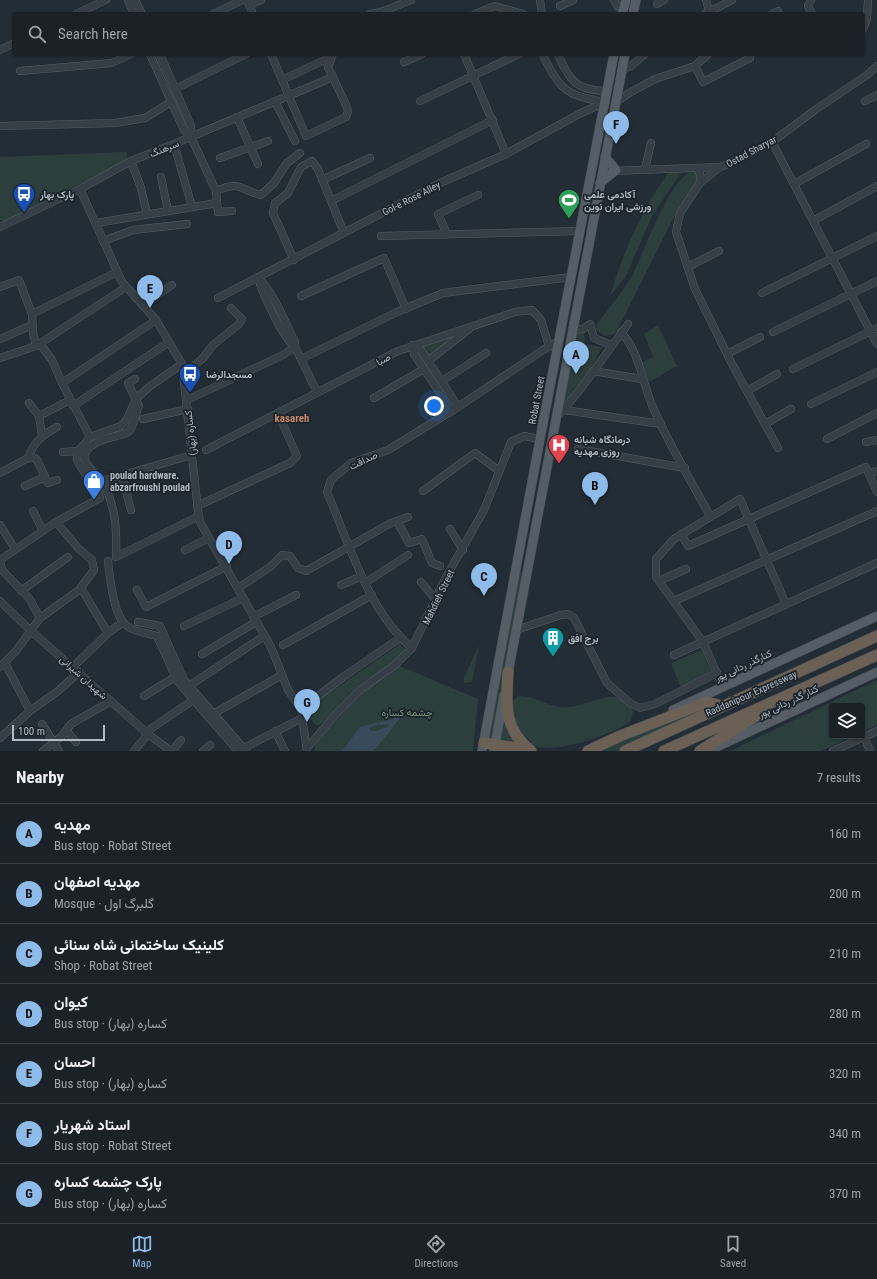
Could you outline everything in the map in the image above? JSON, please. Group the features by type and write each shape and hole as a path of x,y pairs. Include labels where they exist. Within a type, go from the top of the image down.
{"highway":[{"name":"Raddanipour Expressway","path":"625,751 877,636"},
{"name":"Raddanipour Expressway","path":"664,751 794,691 877,655"},
{"path":"508,672 506,711 511,726 519,739 531,751"},
{"path":"700,751 794,691"},
{"path":"588,751 620,736 708,702 722,706"},
{"path":"483,747 531,751"}],"main road":[{"path":"623,12 626,0"},
{"path":"633,12 636,0"},
{"name":"Robat Street","path":"483,747 520,544 614,56"},
{"path":"495,748 572,330 625,56"},
{"path":"600,182 616,170 605,157"},
{"path":"592,171 602,171"},
{"path":"520,544 532,546"},
{"name":"کنارگذر ردانی پور","path":"620,736 877,616"},
{"name":"کنار گذر ردانی پور","path":"708,751 877,672"}],"street":[{"path":"80,12 106,0"},
{"path":"128,0 133,12"},
{"path":"135,0 141,12"},
{"path":"218,12 247,2 261,0"},
{"path":"379,12 411,0"},
{"path":"540,0 542,12"},
{"path":"560,6 573,0"},
{"path":"614,0 623,12"},
{"path":"657,4 664,0"},
{"path":"706,0 708,12"},
{"path":"710,12 732,0"},
{"path":"865,24 867,19 868,0"},
{"path":"247,2 252,12"},
{"path":"479,12 495,6 516,12"},
{"path":"0,49 12,44"},
{"path":"20,70 112,63 127,56"},
{"path":"151,56 184,130 191,137 216,191 218,212 232,211"},
{"path":"161,56 191,126 191,137"},
{"path":"175,89 242,56"},
{"path":"271,56 306,136 346,117 348,111 328,67 332,56"},
{"path":"282,80 330,56"},
{"path":"404,62 418,56"},
{"path":"465,56 506,154"},
{"path":"420,101 515,56"},
{"path":"543,56 554,77 563,87 578,97 606,102"},
{"path":"559,56 564,69 576,84 585,89 608,91"},
{"path":"622,70 632,66 643,56"},
{"path":"616,103 629,93 655,79 695,66 706,56"},
{"path":"695,66 704,82 750,58"},
{"name":"Ostad Sharyar","path":"602,171 720,167 772,142 815,110 867,76 877,66"},
{"name":"سرهنگ","path":"0,227 80,189 131,161 333,77"},
{"path":"865,101 877,95"},
{"path":"275,101 295,141"},
{"path":"0,126 115,123 145,118 171,102"},
{"name":"Gol-e Rose Alley","path":"218,298 294,260 440,183 506,154 581,113 606,102"},
{"path":"237,117 258,164"},
{"path":"331,201 493,120"},
{"path":"220,158 268,141"},
{"path":"772,142 851,295 874,330 877,344"},
{"path":"644,170 651,143"},
{"path":"174,144 192,207"},
{"path":"794,184 866,144"},
{"path":"216,191 228,186 237,185 261,196 270,187 287,163 300,153"},
{"path":"322,180 370,158"},
{"path":"131,161 141,188 147,214"},
{"path":"294,260 273,213 275,203 288,193 301,167 312,161 318,169 344,233"},
{"path":"720,167 700,183 680,213 676,232 695,289 727,354 778,448"},
{"path":"696,168 700,174 700,183"},
{"path":"161,176 168,211"},
{"path":"812,221 877,186"},
{"name":"کساره (بهار)","path":"80,189 117,272 126,287 144,304 156,320 182,364 199,516 209,538 227,566 243,598 271,647 288,690 301,708 304,717 307,749"},
{"path":"447,234 438,214 478,195"},
{"path":"96,223 217,203"},
{"path":"103,241 133,230 187,224"},
{"path":"381,236 580,231"},
{"path":"762,293 877,236"},
{"path":"688,267 719,251"},
{"path":"301,296 384,258 406,309"},
{"path":"32,314 117,272"},
{"path":"301,359 443,293 571,276"},
{"path":"258,277 261,288 275,316 290,344 295,347 317,392"},
{"path":"0,287 19,280 32,314 32,326 38,345 52,360 62,383 90,437"},
{"path":"773,332 877,281"},
{"path":"144,304 172,285"},
{"path":"0,358 38,345 126,287"},
{"path":"184,375 203,358 213,345 239,324 242,319 231,308"},
{"name":"صبا","path":"206,450 398,351 515,312 532,310 541,320 549,346"},
{"path":"62,383 156,320"},
{"path":"572,330 583,330 590,324 594,338 612,345"},
{"path":"556,419 628,324"},
{"path":"428,361 474,325"},
{"path":"0,339 32,326"},
{"path":"793,369 874,330"},
{"path":"622,332 638,359 645,391 710,516"},
{"path":"727,354 760,337"},
{"name":"صداقت","path":"412,648 400,638 386,621 364,580 327,492 331,480 351,464 388,450 455,409 549,346 559,341"},
{"path":"39,416 72,403 169,342"},
{"path":"413,345 421,350 442,381 455,409"},
{"path":"413,345 414,354 455,409"},
{"path":"187,400 283,355 295,347"},
{"path":"442,381 486,353"},
{"path":"40,618 29,598 2,570 0,560 56,522 100,498 96,486 82,469 77,460 78,451 90,437 121,426 127,420 136,399 149,387 182,364"},
{"path":"374,398 424,368"},
{"path":"593,371 642,379"},
{"path":"811,404 877,372"},
{"path":"747,391 777,374"},
{"path":"135,379 128,383 139,406 130,431 125,434 104,438 94,444 84,455 86,465 102,481 114,511 117,529 116,557 199,516"},
{"path":"29,403 39,416 42,435"},
{"path":"143,419 188,409"},
{"path":"765,424 791,409"},
{"path":"564,410 661,424"},
{"path":"197,506 290,463 297,456 278,413"},
{"path":"827,439 877,413"},
{"path":"28,458 33,444 42,435 57,427"},
{"name":"Mahdieh Street","path":"307,749 327,723 361,689 395,664 412,648 484,510 511,442 524,436 540,439"},
{"path":"866,442 877,440"},
{"path":"578,449 685,468"},
{"path":"63,452 78,451"},
{"path":"423,491 475,453 500,472"},
{"path":"102,481 192,455"},
{"path":"0,473 32,457 37,460 48,483 57,480"},
{"path":"681,534 688,546 866,467 877,492"},
{"path":"869,474 877,471"},
{"path":"25,486 45,476"},
{"path":"122,476 131,510"},
{"path":"723,687 703,642 656,577 656,559 674,538 740,499 786,604"},
{"path":"33,511 43,531"},
{"path":"674,601 877,512"},
{"path":"238,588 270,567 282,555 290,556 298,568 306,571 397,521 408,517"},
{"path":"397,521 409,543 422,539 432,563 440,566"},
{"path":"30,711 2,665 40,618 81,588 94,570 93,564 86,553 78,548 56,522"},
{"path":"0,525 15,549"},
{"path":"450,529 463,550"},
{"path":"185,550 209,538"},
{"path":"341,585 364,580 408,555"},
{"path":"21,591 68,557"},
{"path":"108,561 112,587 118,611 123,622 128,627 157,636 175,677 193,700 241,750"},
{"path":"674,655 877,562"},
{"path":"137,590 146,607 227,566"},
{"path":"659,581 686,570"},
{"path":"421,582 436,600"},
{"path":"81,588 108,633"},
{"path":"202,654 296,595"},
{"path":"283,645 372,595"},
{"path":"184,626 243,598"},
{"name":"شهیدان شیرانی","path":"0,601 31,631 147,733 171,751"},
{"path":"0,612 7,607"},
{"path":"516,630 568,614 574,618 606,683 630,703 640,708 655,704 717,673"},
{"path":"73,667 108,633 123,622"},
{"path":"138,622 160,626 177,668 189,686 241,750"},
{"path":"189,686 264,636"},
{"path":"301,708 336,681 400,638"},
{"path":"0,738 30,711 58,692 79,672"},
{"path":"213,714 282,675"},
{"path":"144,696 175,677"},
{"path":"134,751 147,733 193,700"},
{"path":"43,751 67,731 71,724 111,701"},
{"path":"241,750 304,717"},
{"path":"42,724 59,751"},
{"path":"67,731 76,742"},
{"path":"275,731 285,751"},
{"path":"865,737 877,731"},
{"path":"833,751 860,739"},
{"path":"865,739 870,751"},
{"path":"171,751 181,740"},
{"path":"204,751 210,745"}],"green space":[{"path":"127,152 127,161 4,221 0,220 0,157"},
{"path":"682,171 652,216 626,276 610,296 627,247 650,201 669,172"},
{"path":"692,172 698,175 695,186 680,205 620,325 614,334 605,336 596,330 597,324 630,279 665,203 683,178"},
{"path":"658,325 677,366 649,382 642,362 653,357 644,334"},
{"path":"466,331 429,357 423,346"},
{"path":"584,332 585,344 602,347 584,378 563,405 576,333"},
{"path":"519,572 522,572 520,587 492,738 487,738"},
{"path":"400,644 405,649 400,656 360,684 319,726 310,719 307,708"},
{"path":"479,645 472,682 464,683 464,678"},
{"path":"702,650 713,677 682,690 671,663"},
{"name":"چشمه کساره","path":"400,666 478,699 473,751 315,751 315,744 361,693"},
{"path":"877,680 877,725 865,731 865,703 829,703"},
{"path":"518,696 530,697 550,705 562,707 582,705 601,698 619,698 626,702 633,711 631,721 622,727 599,737 560,747 537,747 518,726 512,713 510,703"},
{"path":"829,703 829,739 847,739 821,751 730,751"},
{"path":"680,717 681,723 623,751 600,751"},
{"path":"506,719 524,746 500,741"}],"water":[{"path":"399,715 402,716 373,751 342,751 360,727 378,722 378,725 369,728 370,730 376,731 389,726 388,724 379,725 379,722 391,720"}],"place":[{"name":"استاد شهریار","path":"616,144"},
{"name":"پارک بهار","path":"24,214"},
{"name":"آکادمی علمی ورزشی ایران نوین","path":"569,220"},
{"name":"احسان","path":"150,308"},
{"name":"مهدیه","path":"576,374"},
{"name":"مسجدالرضا","path":"190,394"},
{"name":"درمانگاه شبانه روزی مهدیه","path":"559,464"},
{"name":"poulad hardware. abzarfroushi poulad","path":"94,500"},
{"name":"مهدیه اصفهان","path":"595,505"},
{"name":"کیوان","path":"229,564"},
{"name":"کلینیک ساختمانی شاه سنائی","path":"484,596"},
{"name":"برج افق","path":"553,658"},
{"name":"پارک چشمه کساره","path":"307,722"}],"district":[{"name":"kasareh","path":"292,418"}]}
